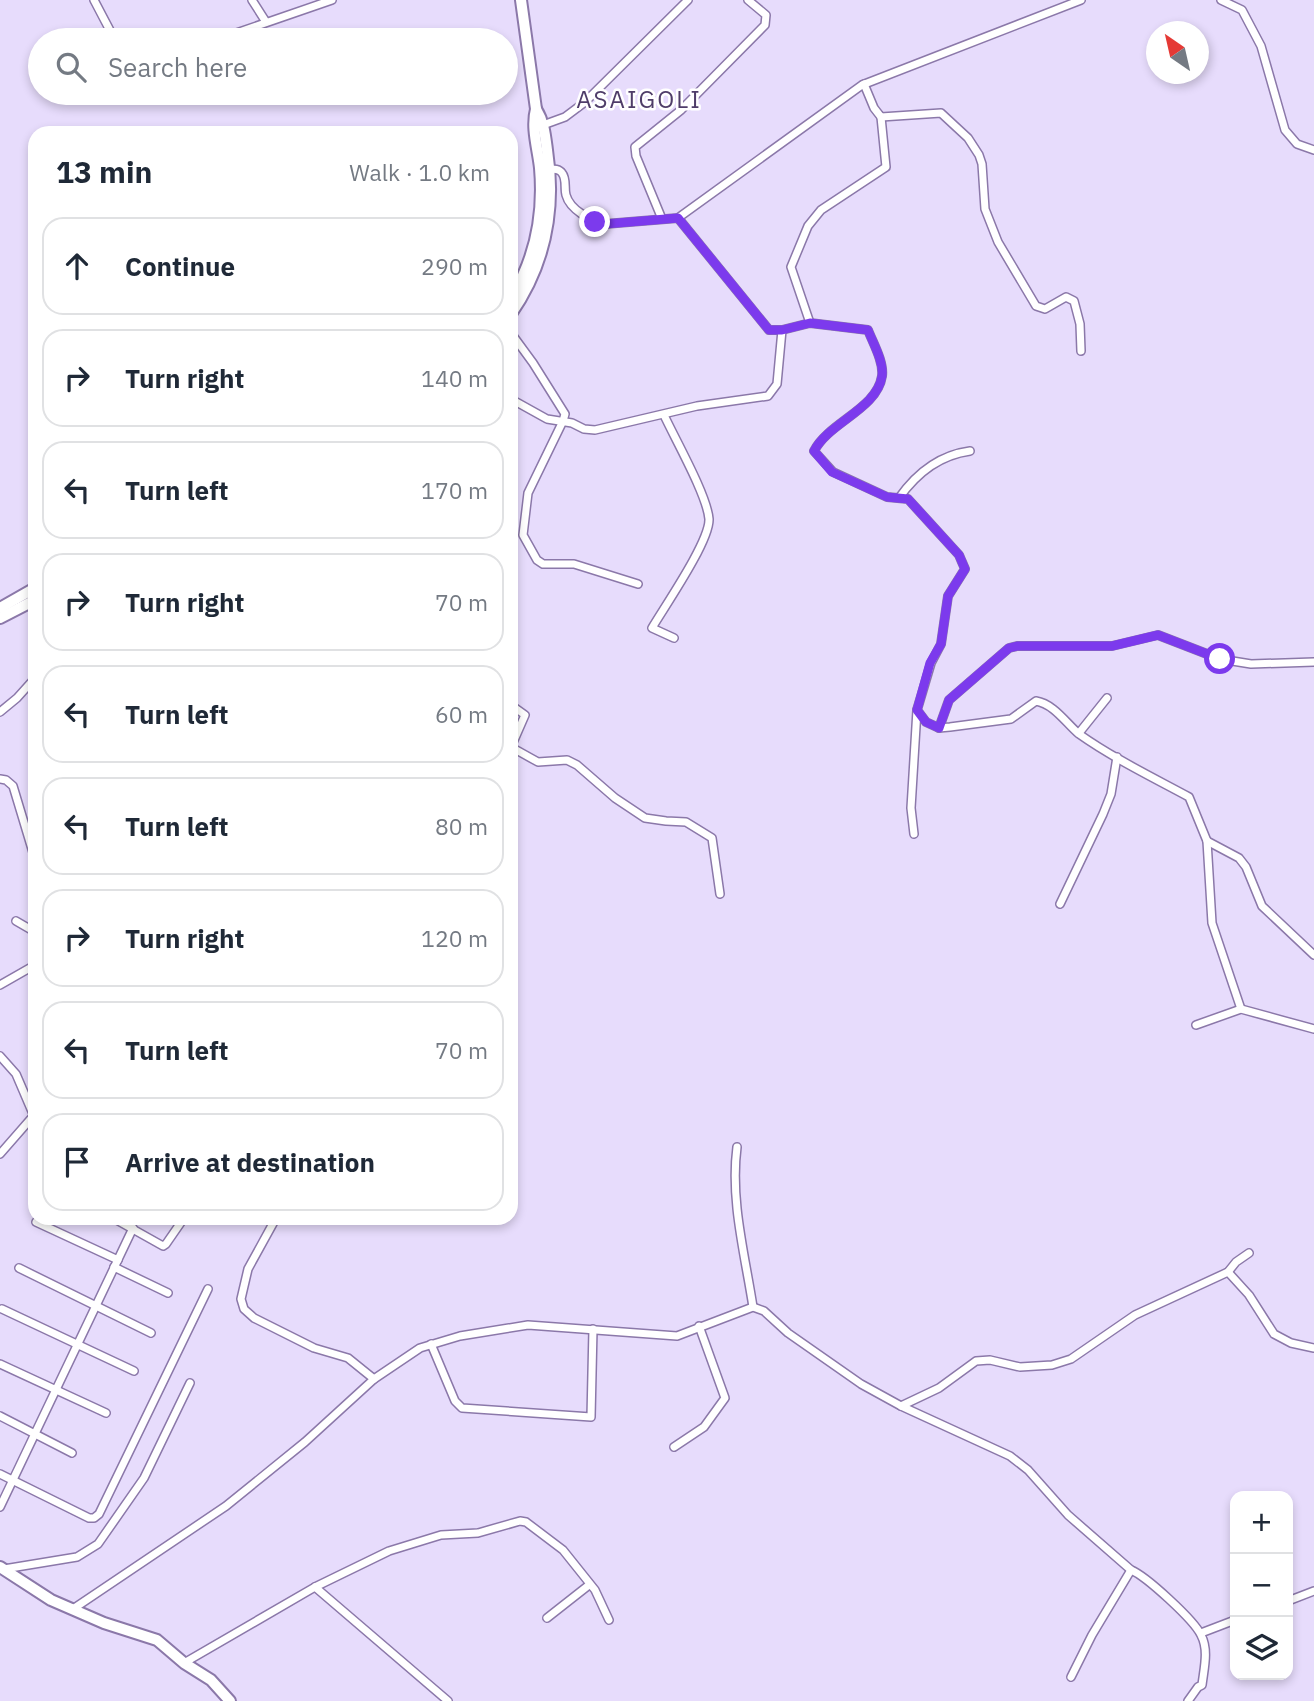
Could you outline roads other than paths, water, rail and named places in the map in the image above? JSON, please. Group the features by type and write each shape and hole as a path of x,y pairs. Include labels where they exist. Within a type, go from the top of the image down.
{"main road":[{"path":"518,284 528,263 537,232 545,169 533,120 536,109 521,0"},
{"path":"518,303 531,282 546,236 550,205 543,125 536,109"},
{"path":"0,608 28,592"},
{"path":"0,618 28,604"},
{"path":"2,1568 51,1600 104,1623 157,1640 184,1663 211,1680 230,1701"}],"street":[{"path":"94,0 109,28"},
{"path":"253,0 266,22"},
{"path":"249,28 332,0"},
{"path":"543,125 565,117 585,102 688,0"},
{"path":"662,219 636,156 635,147 681,110 765,25 766,15 748,0"},
{"path":"545,169 563,173 566,197 576,209 595,222 605,224 678,218 864,84 1081,0"},
{"path":"1221,0 1241,10 1261,46 1285,130 1297,144 1314,150"},
{"path":"810,323 791,267 808,226 821,210 886,167 881,117 874,108 864,84"},
{"path":"881,117 941,113 968,138 982,164 985,209 998,242 1026,292 1037,306 1045,309 1066,297 1074,300 1080,324 1081,351"},
{"path":"678,218 769,330 782,330 810,323 868,330 877,351 882,375 874,396 821,438 814,451 832,472 887,497 908,499 959,555 965,569 948,596 941,644 930,663 917,710 911,808 914,834"},
{"path":"518,403 548,419 595,430 697,406 768,396 776,384 782,330"},
{"path":"518,343 555,395 565,414 528,493 523,535 537,560 543,565 574,564 638,584"},
{"path":"664,415 705,503 709,520 699,549 652,628 674,638"},
{"path":"899,498 911,480 951,454 970,451"},
{"path":"939,728 949,700 1009,648 1017,646 1112,646 1158,635 1220,659 1251,664 1314,662"},
{"path":"0,712 28,686"},
{"path":"1079,733 1107,698"},
{"path":"917,710 926,722 939,728 1011,719 1036,701 1045,702 1079,733 1189,797 1206,841 1212,923 1241,1009"},
{"path":"518,710 525,715 518,731"},
{"path":"518,751 538,762 567,760 577,765 615,798 645,817 686,822 712,838 720,894"},
{"path":"1060,904 1107,804 1117,757"},
{"path":"0,779 13,786 28,836"},
{"path":"1206,841 1238,858 1246,867 1262,906 1314,955"},
{"path":"16,921 28,928"},
{"path":"0,985 28,969"},
{"path":"1196,1025 1241,1009 1314,1029"},
{"path":"0,1056 16,1074 28,1101"},
{"path":"0,1154 28,1122"},
{"path":"737,1147 736,1199 753,1307"},
{"path":"42,1225 168,1293"},
{"path":"127,1225 163,1245 179,1225"},
{"path":"272,1225 248,1269 241,1299 244,1309 254,1318 314,1348 348,1358 374,1379"},
{"path":"0,1507 133,1228"},
{"path":"901,1406 939,1388 976,1361 989,1360 1020,1367 1052,1365 1071,1359 1135,1315 1228,1272 1249,1253"},
{"path":"19,1268 152,1333"},
{"path":"1228,1272 1249,1295 1274,1334 1292,1343 1314,1348"},
{"path":"0,1474 89,1518 99,1514 208,1289"},
{"path":"73,1609 226,1506 305,1442 374,1379 420,1348 460,1336 528,1325 677,1336 753,1307 764,1311 788,1333 860,1384 1010,1456 1028,1470 1068,1516 1165,1595 1201,1633 1206,1654 1202,1685 1188,1701"},
{"path":"2,1309 134,1371"},
{"path":"674,1447 704,1427 725,1398 699,1326"},
{"path":"431,1344 455,1401 462,1408 591,1416 593,1329"},
{"path":"0,1364 106,1413"},
{"path":"2,1568 77,1557 98,1544 144,1478 190,1383"},
{"path":"0,1416 72,1453"},
{"path":"184,1663 314,1587 389,1551 441,1535 478,1533 520,1521 526,1522 563,1550 595,1590 608,1620"},
{"path":"1071,1677 1092,1635 1131,1570"},
{"path":"547,1618 589,1585"},
{"path":"314,1587 448,1701"},
{"path":"1293,1599 1314,1591"},
{"path":"1201,1633 1230,1622"}],"district":[{"name":"ASAIGOLI","path":"639,100"}]}
